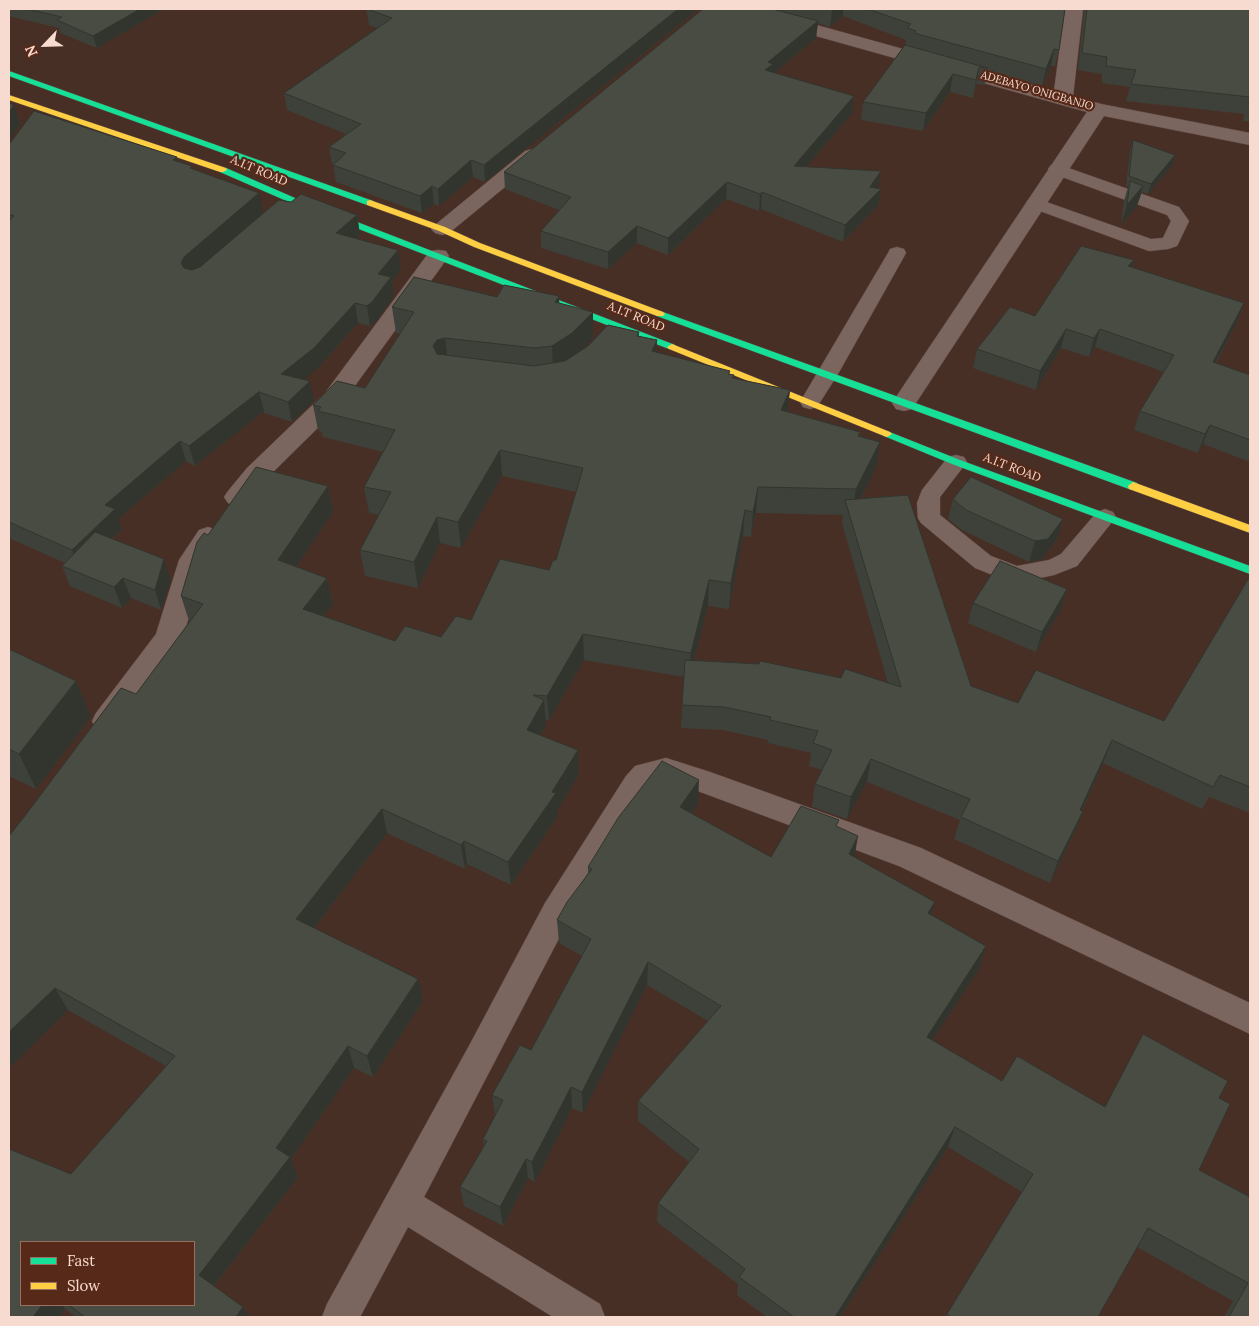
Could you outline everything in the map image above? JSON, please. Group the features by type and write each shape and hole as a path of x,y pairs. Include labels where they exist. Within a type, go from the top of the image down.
{"street":[{"name":"ADEBAYO ONIGBANJO","path":"740,9 1099,109 1250,139"},
{"path":"1063,98 1074,9"},
{"name":"A.I.T ROAD","path":"9,73 442,229 477,245 630,303 1250,529"},
{"name":"A.I.T ROAD","path":"9,97 37,118 222,170 292,200 438,256 612,332 810,402 956,462 1250,570"},
{"path":"904,403 1057,169 1099,109"},
{"path":"442,229 550,141"},
{"path":"90,742 169,637 192,560 222,516 256,474 333,399 438,256"},
{"path":"340,1317 482,1055 556,913 636,784 645,774 666,770 700,780 910,857 1250,1019"},
{"path":"401,1203 587,1317"}],"lane":[{"path":"1035,203 1149,245 1161,245 1170,242 1180,221 1173,211 1057,169"},
{"path":"277,212 292,200"},
{"path":"810,402 897,253"},
{"path":"956,462 930,495 928,518 983,562 1016,575 1054,567 1069,560 1105,517"}],"building":[{"path":"27,9 140,9 93,36 57,20 62,17"},
{"path":"367,9 678,9 484,165 471,160 438,189 432,186 420,196 333,165 346,153 329,147 361,124 284,93 392,18"},
{"path":"703,9 772,9 818,21 768,62 773,64 765,70 854,96 794,166 881,171 870,187 881,189 845,225 762,192 760,194 727,182 668,238 637,226 608,252 541,231 571,197 504,172"},
{"path":"868,9 1065,9 1059,50 1054,49 1046,69 914,33 916,31 907,28 911,24"},
{"path":"1087,9 1250,9 1250,97 1131,84 1136,70 1106,66 1107,57 1082,53"},
{"path":"905,45 988,68 979,67 976,80 953,74 926,113 863,102"},
{"path":"9,103 14,105 9,112"},
{"path":"34,111 177,157 173,160 259,193 184,257 181,263 184,268 192,270 200,267 279,200 291,202 301,194 357,215 336,233 398,250 378,274 391,277 372,302 367,306 355,303 314,348 281,374 310,381 288,402 260,391 189,446 180,441 105,505 115,509 72,550 9,522 9,221 14,216 9,214 9,143"},
{"path":"1133,140 1175,155 1151,184 1129,176"},
{"path":"1130,181 1143,186 1127,205"},
{"path":"1081,246 1134,260 1128,266 1244,303 1213,362 1250,375 1250,440 1210,425 1205,434 1140,411 1174,355 1100,329 1094,338 1066,329 1040,371 977,349 1010,307 1035,316"},
{"path":"414,277 497,297 504,285 559,296 555,302 593,312 572,333 552,346 535,348 445,338 437,340 433,346 437,354 534,366 565,361 588,346 608,325 639,332 637,336 657,340 652,351 730,371 728,374 734,375 732,378 790,390 781,410 860,432 858,436 880,442 856,489 758,487 753,512 745,510 731,583 709,580 691,653 583,634 547,696 533,695 544,700 527,730 578,750 552,792 556,793 508,862 464,841 461,845 382,809 296,919 418,979 367,1056 348,1046 276,1148 290,1157 199,1275 243,1307 236,1317 85,1317 70,1306 195,1306 195,1241 20,1241 20,1306 41,1306 33,1317 9,1317 9,1149 71,1174 175,1056 55,988 9,1032 9,836 121,688 136,694 203,604 181,596 197,542 204,533 208,535 256,467 328,486 278,560 327,578 303,609 395,641 405,626 441,637 456,616 471,620 500,559 549,570 553,560 556,560 583,468 500,450 458,522 437,517 414,562 360,550 391,492 364,487 395,430 318,411 321,407 313,405 337,381 365,388 414,312 392,307"},
{"path":"971,477 1063,519 1048,539 1035,541 966,510 953,499"},
{"path":"908,495 971,686 1018,703 1036,670 1164,721 1250,576 1250,787 1220,775 1213,787 1112,740 1080,810 1083,811 1058,861 961,817 970,799 871,759 851,797 815,784 832,750 813,743 818,731 770,720 771,717 724,707 682,705 685,660 759,664 760,661 841,678 845,669 901,687 845,500"},
{"path":"95,532 164,559 155,590 123,578 114,587 62,566"},
{"path":"1000,561 1067,589 1042,632 973,603"},
{"path":"9,649 76,681 19,754 9,749"},
{"path":"662,761 699,780 680,807 771,857 801,806 839,820 836,826 858,836 849,854 935,902 928,913 986,946 927,1037 1002,1081 1017,1056 1105,1107 1143,1034 1228,1081 1219,1098 1230,1104 1199,1170 1250,1197 1250,1317 1229,1317 1248,1283 1148,1228 1098,1317 951,1317 947,1314 1033,1174 955,1127 835,1317 794,1317 739,1277 745,1269 658,1203 699,1149 638,1101 721,1006 648,962 582,1092 571,1087 532,1162 526,1159 500,1207 460,1187 487,1141 483,1139 503,1100 492,1095 520,1045 531,1050 591,939 557,920 567,902 592,869 588,867 618,818"}],"traffic: fast":[{"path":"9,73 370,203"},
{"path":"223,170 292,200 672,347"},
{"path":"660,314 1133,486"},
{"path":"887,434 956,462 1250,570"}],"traffic: slow":[{"path":"9,97 223,170"},
{"path":"370,203 660,314"},
{"path":"672,347 887,434"},
{"path":"1133,486 1250,529"}]}
